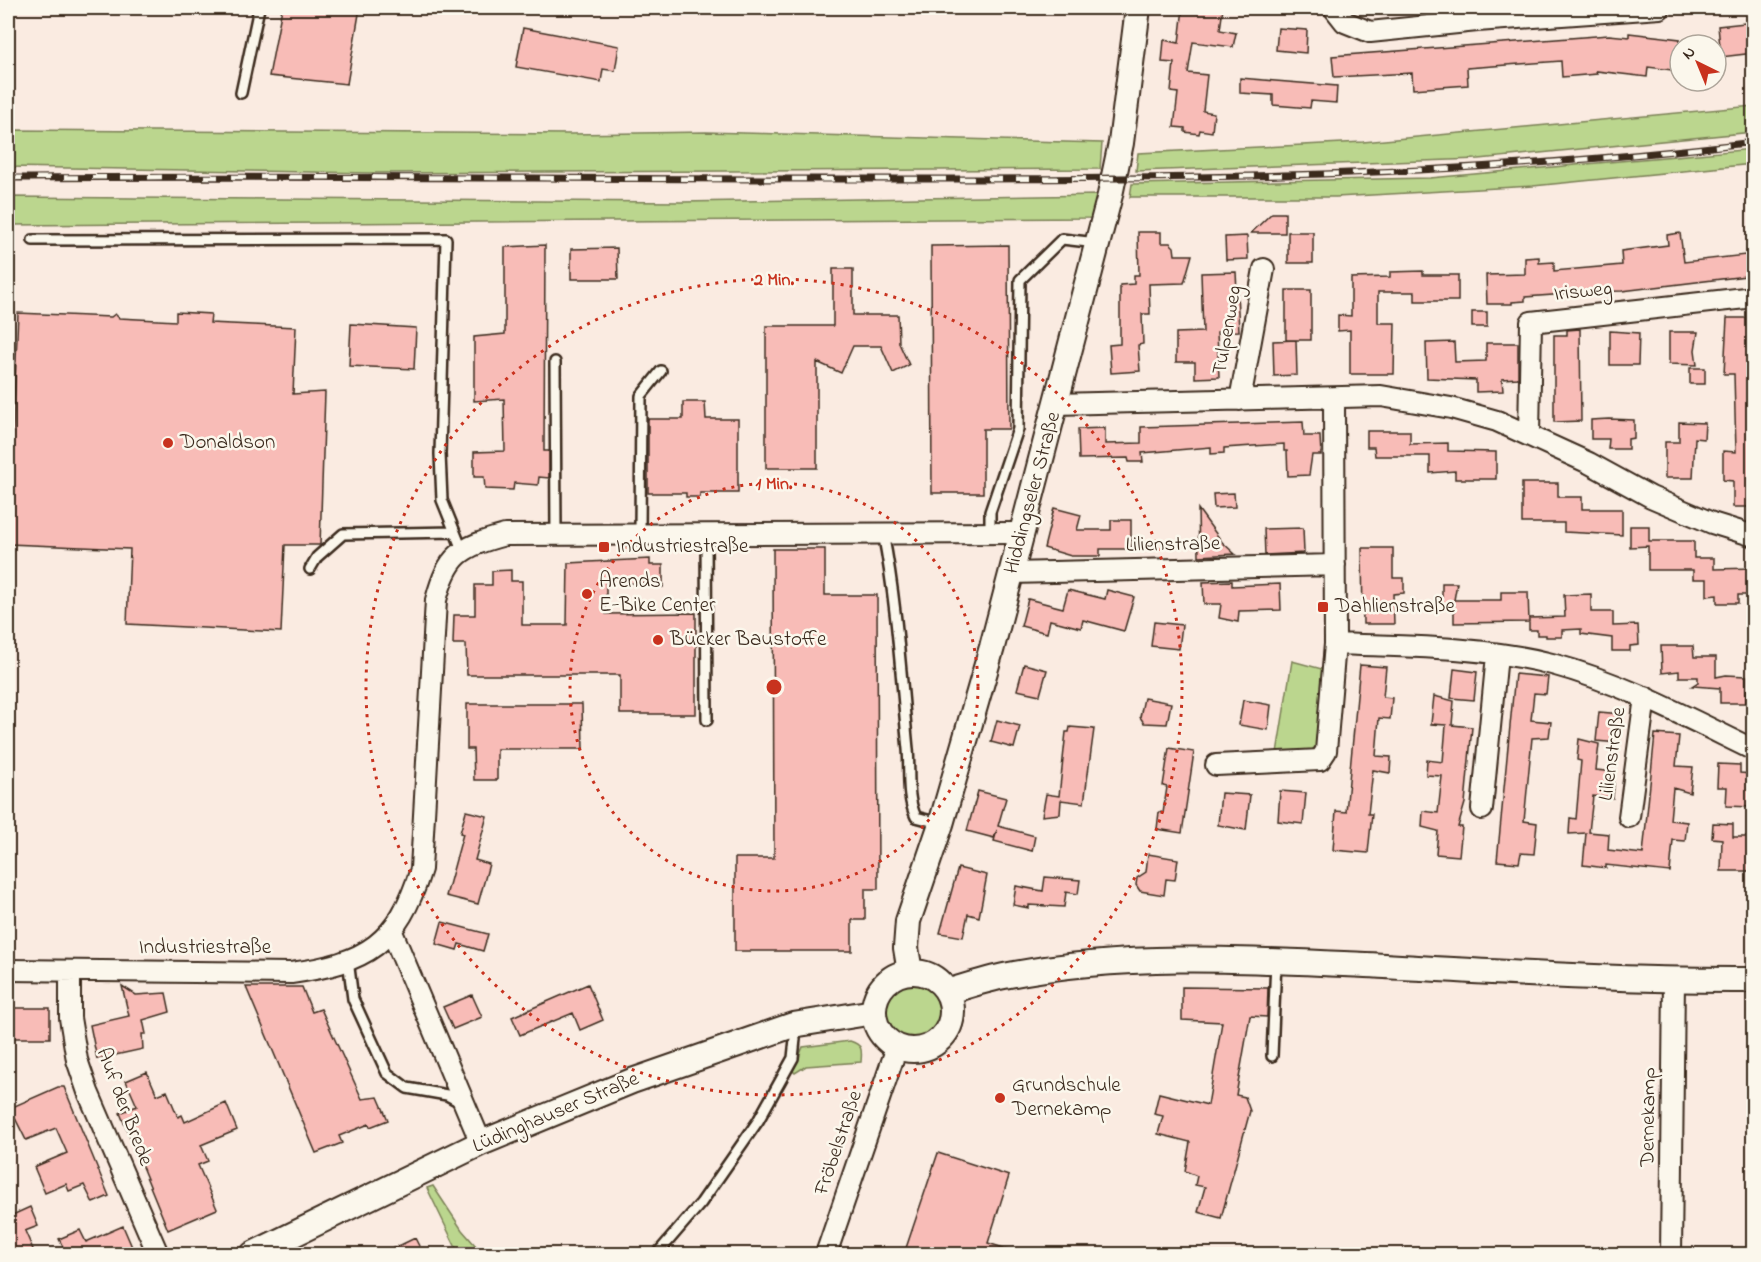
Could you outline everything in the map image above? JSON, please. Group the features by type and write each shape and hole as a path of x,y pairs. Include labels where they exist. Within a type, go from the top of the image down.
{"street":[{"name":"Hiddingseler Straße","path":"910,972 906,948 908,921 941,824 1012,573 1121,143 1138,8"},
{"path":"1334,8 1345,22 1370,32 1606,9 1660,8"},
{"name":"Tulpenweg","path":"1240,400 1264,269"},
{"name":"Irisweg","path":"1529,435 1531,322 1754,297"},
{"path":"1056,405 1381,396 1440,406 1497,421 1651,497 1712,523 1754,536"},
{"path":"1216,765 1320,760 1326,751 1335,644 1334,398"},
{"name":"Industriestraße","path":"8,970 291,973 328,968 365,954 392,932 411,903 421,869 436,600 444,570 471,544 505,535 1022,533"},
{"name":"Lilienstraße","path":"1012,573 1335,565"},
{"name":"Lilienstraße","path":"1335,644 1420,647 1497,655 1552,664 1645,697 1754,750"},
{"path":"1482,809 1497,655"},
{"name":"Lilienstraße","path":"1629,817 1645,697"},
{"path":"392,932 481,1143"},
{"path":"947,992 1004,976 1068,966 1132,961 1276,961 1674,980 1754,980"},
{"name":"Auf der Brede","path":"70,971 70,1018 77,1060 88,1092 158,1254"},
{"path":"910,972 931,977 947,992 952,1007 950,1023 942,1037 929,1047 913,1050 897,1047 885,1039 877,1026 874,1012 876,998 884,985 896,976 910,972"},
{"name":"Dernekamp","path":"1671,1254 1674,980"},
{"name":"Lüdinghauser Straße","path":"253,1254 481,1143 632,1081 793,1025 874,1012"},
{"name":"Fröbelstraße","path":"826,1254 897,1047"}],"lane":[{"path":"241,93 259,8"},
{"path":"33,240 446,239 440,466 442,500 463,552"},
{"path":"990,533 990,512 1018,429 1020,280 1062,239 1097,243"},
{"path":"555,362 556,535"},
{"path":"640,534 641,396 661,371"},
{"path":"310,569 317,557 343,534 454,532"},
{"path":"883,533 907,739 911,806 916,817 941,824"},
{"path":"706,534 707,720"},
{"path":"348,960 353,999 387,1073 407,1089 447,1095 465,1104"},
{"path":"1272,1056 1276,961"},
{"path":"657,1254 701,1203 758,1121 793,1058 795,1039 793,1025"}],"green space":[{"path":"1753,106 1753,132 1479,159 1136,171 1138,153 1363,142"},
{"path":"8,130 571,134 706,132 1102,143 1100,169 373,173 8,167"},
{"path":"1753,149 1753,164 1533,186 1336,197 1130,197 1132,184 1430,178"},
{"path":"1100,195 1095,218 8,225 8,197 682,202"},
{"path":"1292,661 1322,669 1316,746 1308,753 1277,753"},
{"path":"907,984 917,984 927,988 935,996 939,1011 935,1026 927,1034 917,1038 907,1038 897,1034 889,1026 885,1016 885,1006 889,996 897,988"},
{"path":"850,1041 861,1048 861,1062 806,1066 795,1073 793,1071 803,1047"},
{"path":"433,1186 462,1230 483,1254 459,1254 427,1188"}],"building":[{"path":"282,8 360,8 347,84 269,76"},
{"path":"1183,8 1223,8 1220,30 1236,33 1233,47 1193,42 1188,73 1207,75 1203,111 1214,113 1212,132 1200,130 1199,134 1185,132 1185,128 1174,127 1178,93 1171,92 1174,63 1162,62 1164,40 1179,43"},
{"path":"1754,22 1754,53 1728,56 1728,33 1719,33 1718,26"},
{"path":"523,28 619,46 615,71 603,69 601,82 516,67"},
{"path":"1278,28 1307,30 1306,53 1276,50"},
{"path":"1629,33 1668,38 1668,70 1648,67 1647,77 1596,71 1597,74 1562,77 1561,61 1467,68 1468,85 1413,89 1412,73 1334,77 1332,56 1609,35 1629,37"},
{"path":"1240,78 1337,86 1336,103 1311,101 1310,108 1273,105 1273,95 1240,93"},
{"path":"1272,213 1285,213 1285,233 1251,233"},
{"path":"1138,232 1161,232 1161,243 1170,243 1174,247 1175,255 1192,255 1184,283 1149,284 1150,314 1142,314 1143,344 1138,345 1140,371 1111,373 1109,345 1120,344 1120,285 1134,284 1134,275 1139,275"},
{"path":"1288,232 1313,232 1313,263 1288,263"},
{"path":"1680,233 1684,262 1754,254 1754,275 1622,291 1567,292 1567,294 1525,297 1525,301 1512,302 1512,304 1487,304 1486,275 1525,274 1525,258 1539,257 1539,263 1554,262 1554,271 1622,265 1621,251 1668,245 1667,235"},
{"path":"1247,236 1248,259 1226,260 1225,237"},
{"path":"545,245 544,451 549,451 549,478 539,477 538,485 514,483 513,490 485,489 484,477 474,477 474,452 505,451 504,399 474,401 474,337 505,334 505,247"},
{"path":"1008,245 1009,429 983,429 983,493 932,493 931,246"},
{"path":"617,248 618,279 571,279 571,249"},
{"path":"833,269 853,269 853,315 898,315 899,343 909,365 893,373 881,346 853,346 841,373 817,362 817,468 766,468 766,326 833,326"},
{"path":"1423,271 1423,275 1458,275 1458,301 1415,301 1415,292 1378,292 1378,323 1395,323 1394,374 1350,374 1350,330 1338,331 1338,315 1351,316 1351,278 1390,277 1390,272"},
{"path":"1236,272 1239,331 1217,332 1219,377 1195,378 1195,362 1176,362 1176,333 1203,332 1201,273"},
{"path":"1286,290 1311,290 1311,340 1286,340"},
{"name":"Donaldson","path":"176,312 211,314 210,323 296,327 293,394 325,392 320,545 285,545 281,632 127,624 130,549 8,544 18,313 111,317 115,314 119,318 176,321"},
{"path":"1472,312 1487,312 1487,327 1472,327"},
{"path":"1727,318 1754,318 1754,507 1733,507 1733,481 1723,480 1723,451 1736,452 1734,374 1724,374"},
{"path":"351,324 416,328 414,369 349,366"},
{"path":"1580,329 1581,421 1554,422 1554,335 1567,335 1567,330"},
{"path":"1610,331 1639,333 1638,365 1610,365"},
{"path":"1669,332 1698,332 1695,350 1697,365 1669,364"},
{"path":"1296,340 1297,375 1274,376 1273,341"},
{"path":"1454,342 1455,362 1486,361 1486,343 1518,343 1518,378 1502,379 1503,391 1476,392 1476,380 1427,378 1426,343"},
{"path":"1690,368 1705,368 1705,384 1690,384"},
{"path":"683,402 705,402 706,419 738,419 738,493 700,493 700,497 686,497 686,493 648,493 648,419 683,419"},
{"path":"1591,420 1634,420 1634,438 1628,439 1628,449 1608,449 1609,439 1591,439"},
{"path":"1303,422 1304,436 1320,436 1321,455 1312,455 1309,475 1288,476 1287,451 1284,451 1284,444 1224,448 1224,453 1211,454 1211,447 1142,453 1143,462 1129,462 1128,458 1079,459 1078,429 1105,428 1105,444 1141,443 1141,427"},
{"path":"1679,422 1705,423 1704,439 1695,438 1693,478 1665,478 1665,442 1679,442"},
{"path":"1367,431 1410,431 1410,444 1448,443 1448,451 1496,452 1496,479 1455,479 1455,471 1430,473 1430,456 1375,456 1374,447 1367,447"},
{"path":"1522,483 1558,483 1558,497 1582,497 1582,509 1622,509 1622,535 1564,532 1564,523 1522,523"},
{"path":"1234,493 1235,507 1214,508 1213,494"},
{"path":"1054,508 1081,515 1077,530 1111,530 1111,520 1131,520 1131,549 1100,549 1100,556 1071,556 1044,548"},
{"path":"1198,509 1222,542 1235,554 1199,556"},
{"path":"1630,526 1649,526 1649,541 1694,541 1694,558 1714,558 1714,569 1754,568 1754,595 1738,595 1738,603 1717,603 1717,595 1707,596 1707,579 1693,579 1693,570 1648,570 1648,546 1630,547"},
{"path":"1303,528 1304,553 1265,555 1264,529"},
{"path":"1362,548 1393,548 1393,578 1404,578 1404,593 1393,594 1394,624 1363,624"},
{"path":"773,549 825,549 825,595 877,595 878,889 865,889 865,920 852,920 852,951 735,951 735,858 774,858"},
{"path":"650,559 650,565 663,565 663,587 650,587 650,583 606,583 606,614 696,613 696,714 620,714 620,675 467,675 466,644 453,644 454,615 475,615 475,585 492,585 492,571 511,570 511,581 522,581 522,625 567,625 568,563"},
{"path":"1232,581 1232,586 1280,584 1281,610 1239,611 1238,622 1219,618 1221,604 1204,604 1203,582"},
{"path":"1442,583 1457,583 1454,600 1501,600 1501,592 1528,592 1529,622 1454,623 1454,604 1442,603"},
{"path":"1068,590 1105,599 1107,590 1134,597 1124,631 1083,620 1081,628 1050,620 1047,633 1021,626 1028,599 1063,608"},
{"path":"1591,594 1591,612 1613,612 1613,626 1638,625 1639,645 1630,646 1630,651 1612,651 1612,638 1581,634 1581,629 1562,630 1562,637 1546,637 1546,635 1537,635 1537,630 1529,630 1529,618 1565,617 1564,595"},
{"path":"1154,622 1182,625 1179,649 1151,646"},
{"path":"1661,646 1693,646 1694,657 1716,657 1716,677 1746,676 1746,703 1720,703 1720,688 1692,686 1698,682 1698,677 1679,677 1679,671 1662,673"},
{"path":"1024,664 1047,670 1040,695 1017,690"},
{"path":"1360,665 1386,667 1383,697 1392,698 1390,719 1379,718 1376,756 1391,757 1390,773 1373,770 1368,814 1372,814 1368,853 1333,850 1336,811 1346,812"},
{"path":"1454,669 1477,672 1474,700 1451,698"},
{"path":"1515,674 1548,677 1546,694 1534,693 1531,720 1551,722 1549,737 1532,738 1524,821 1537,823 1534,854 1521,853 1519,863 1497,861"},
{"path":"1434,696 1454,701 1452,725 1472,727 1465,803 1458,827 1462,827 1459,856 1436,854 1438,831 1422,827 1423,811 1438,813 1442,776 1426,775 1427,760 1443,762 1446,725 1431,724"},
{"path":"1144,698 1171,703 1167,724 1144,723 1140,717"},
{"path":"1243,700 1271,705 1268,730 1239,725"},
{"path":"467,704 582,704 583,749 497,749 497,780 474,780 473,749 467,749"},
{"path":"1599,712 1622,714 1619,743 1596,741"},
{"path":"997,720 1020,726 1014,748 991,742"},
{"path":"1070,727 1094,729 1084,803 1061,800 1060,814 1042,816 1046,794 1059,796 1066,732 1069,732"},
{"path":"1655,734 1679,736 1676,766 1693,767 1690,793 1673,788 1670,820 1687,822 1685,841 1673,840 1670,872 1606,865 1606,868 1583,865 1586,833 1569,834 1570,818 1576,819 1581,761 1577,760 1579,739 1599,744 1596,770 1615,772 1613,798 1593,796 1589,832 1609,834 1608,850 1643,854"},
{"path":"1169,748 1194,752 1182,833 1157,829 1159,812 1163,813 1167,787 1163,786"},
{"path":"1718,764 1740,765 1740,773 1752,774 1752,807 1726,806 1727,787 1717,787"},
{"path":"978,791 1006,798 998,826 1035,836 1032,851 994,841 997,830 994,838 967,831"},
{"path":"1280,791 1306,793 1303,824 1278,821"},
{"path":"1221,793 1250,795 1246,830 1218,825"},
{"path":"466,811 487,816 475,860 489,864 478,904 446,896 463,834 460,833"},
{"path":"1713,823 1733,824 1733,837 1751,837 1749,871 1721,871 1722,839 1712,838"},
{"path":"1148,854 1178,859 1175,880 1166,879 1164,895 1140,891 1136,885 1137,878 1146,872"},
{"path":"958,868 987,875 979,917 968,914 963,937 940,933"},
{"path":"1045,877 1080,880 1078,894 1066,892 1064,907 1029,905 1029,908 1013,905 1016,886 1043,891"},
{"path":"442,922 488,934 483,951 459,944 457,950 436,944"},
{"path":"588,984 603,1020 580,1030 573,1013 520,1035 512,1017"},
{"path":"122,986 136,995 166,993 170,1012 143,1020 146,1034 142,1034 143,1049 97,1059 90,1025 129,1016"},
{"path":"246,987 302,987 312,1012 321,1009 362,1099 378,1097 388,1120 370,1127 369,1124 339,1136 342,1143 316,1153"},
{"path":"1182,987 1268,988 1267,1017 1250,1016 1236,1095 1245,1097 1250,1111 1221,1218 1198,1212 1205,1187 1195,1185 1197,1176 1185,1171 1190,1142 1158,1134 1163,1116 1154,1114 1159,1093 1208,1105 1222,1022 1182,1020"},
{"path":"472,995 482,1017 453,1029 443,1007"},
{"path":"8,1008 50,1008 50,1038 8,1038"},
{"path":"147,1072 157,1095 167,1091 178,1117 182,1115 185,1122 226,1103 237,1130 201,1145 208,1161 198,1165 217,1209 168,1230 120,1113 137,1106 126,1081"},
{"path":"58,1087 64,1087 109,1196 93,1203 84,1185 69,1191 66,1184 45,1193 34,1167 67,1153 56,1128 26,1140 10,1108"},
{"path":"938,1153 1009,1176 988,1243 1016,1252 1016,1254 904,1254"},
{"path":"30,1207 38,1226 25,1231 35,1254 8,1254 8,1217"},
{"path":"123,1226 135,1254 56,1254 65,1251 59,1239 80,1230 86,1242"},
{"path":"415,1238 423,1254 382,1254"}],"railway":[{"path":"8,178 930,179 1239,176 1445,169 1548,162 1754,142"}],"place":[{"name":"Donaldson","path":"168,443"},
{"name":"Industriestraße","path":"604,547"},
{"name":"Arends E-Bike Center","path":"587,594"},
{"name":"Dahlienstraße","path":"1323,607"},
{"name":"Bücker Baustoffe","path":"658,640"},
{"name":"Grundschule Dernekamp","path":"1000,1098"}]}
